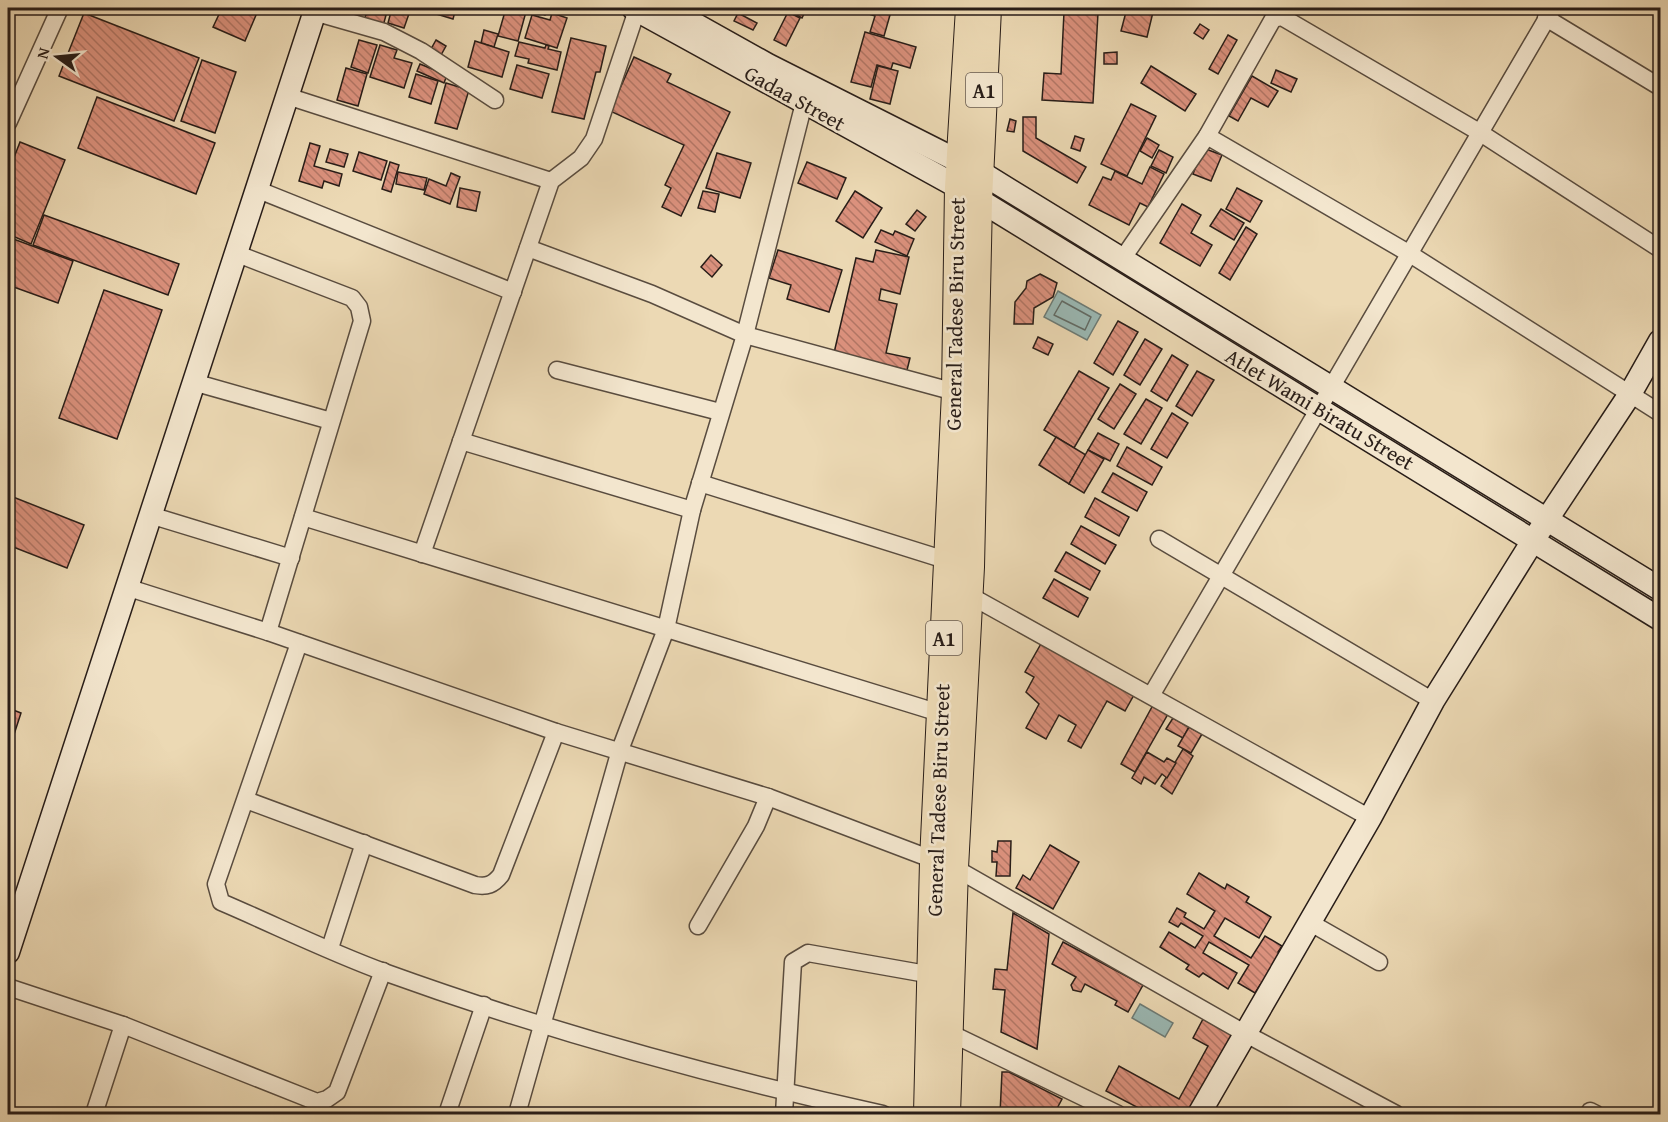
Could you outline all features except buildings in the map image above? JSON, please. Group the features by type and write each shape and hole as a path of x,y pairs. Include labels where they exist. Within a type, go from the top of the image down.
{"main road":[{"name":"Atlet Wami Biratu Street","path":"666,8 768,65 970,167 1123,258 1660,589"},
{"name":"A1","path":"969,8 970,167"},
{"name":"A1","path":"970,167 988,8"},
{"name":"Gadaa Street","path":"635,9 968,193"},
{"path":"8,952 315,10"},
{"name":"General Tadese Biru Street","path":"951,717 969,595 959,564 955,392 970,167"},
{"name":"Atlet Wami Biratu Street","path":"968,193 1534,539 1660,619"},
{"name":"General Tadese Biru Street","path":"927,1114 932,975 944,865 959,564 968,193"},
{"path":"1199,1114 1370,818 1433,701 1534,539 1548,521 1629,394 1660,341"},
{"name":"General Tadese Biru Street","path":"944,865 950,1033 947,1114"}],"street":[{"path":"8,123 60,8"},
{"path":"422,554 551,181 581,158 594,139 635,9"},
{"path":"315,10 384,32 421,51 495,100"},
{"path":"1152,694 1550,13 1660,87"},
{"path":"1123,258 1207,136 1273,19 1282,17 1479,132 1660,249"},
{"path":"287,96 551,181"},
{"path":"517,1114 620,750 666,629 692,510 745,334 804,103"},
{"path":"1207,136 1410,254 1660,413"},
{"path":"256,189 513,292"},
{"path":"528,248 652,294 745,334 955,392"},
{"path":"235,253 352,298 359,307 362,321 268,632"},
{"path":"557,370 720,412"},
{"path":"193,382 331,421"},
{"path":"461,441 692,510"},
{"path":"700,483 959,564"},
{"path":"150,515 291,558"},
{"path":"303,517 951,717"},
{"path":"1159,539 1433,701"},
{"path":"126,587 268,632 556,732 768,797 944,865 1246,1034 1396,1114"},
{"path":"969,595 1152,694 1370,818"},
{"path":"299,643 216,884 221,902 383,971 544,1025 786,1093 883,1114"},
{"path":"246,800 475,885 485,886 495,882 501,875 556,732"},
{"path":"698,926 756,826 768,797"},
{"path":"330,948 364,843"},
{"path":"1309,922 1379,962"},
{"path":"784,1114 793,962 798,957 808,953 932,975"},
{"path":"8,987 123,1025 317,1102 337,1092 383,971"},
{"path":"447,1114 484,1005"},
{"path":"94,1114 123,1025"},
{"path":"950,1033 1118,1114"}],"water":[{"path":"1058,291 1101,315 1087,340 1044,317"},
{"path":"1140,1004 1173,1023 1165,1037 1132,1018"}]}
